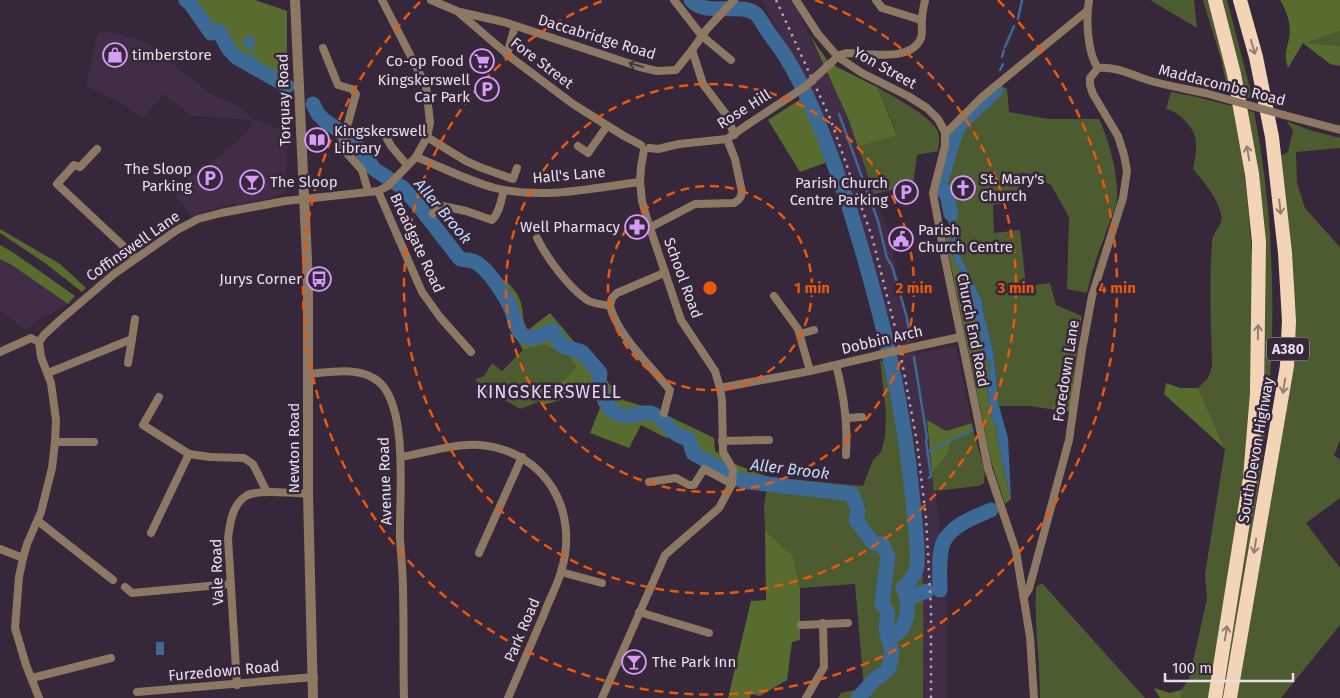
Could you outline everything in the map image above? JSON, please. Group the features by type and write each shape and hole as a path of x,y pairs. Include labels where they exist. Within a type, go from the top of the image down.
{"highway":[{"name":"South Devon Highway","path":"1215,0 1234,74 1252,174 1259,242 1257,393 1250,478 1215,698"},
{"name":"South Devon Highway","path":"1230,698 1287,366 1289,321 1285,252 1272,136 1256,58 1240,0"}],"street":[{"name":"Torquay Road","path":"295,0 304,199"},
{"path":"378,191 388,186 416,157 427,137 430,123 426,86 382,0"},
{"name":"Fore Street","path":"430,0 457,11 507,54 573,104 645,148"},
{"path":"674,0 702,36 731,60"},
{"name":"Yon Street","path":"796,0 835,59 908,96 938,119 945,132"},
{"path":"876,0 882,8 922,20"},
{"path":"835,59 846,53 899,54 916,45 922,37 925,0"},
{"path":"1089,0 1087,11 1092,55 1098,68"},
{"name":"Daccabridge Road","path":"457,11 504,22 657,71 676,70 721,13 732,3"},
{"path":"945,132 950,130 982,97 1087,11"},
{"name":"Daccabridge Road","path":"507,54 515,26"},
{"path":"323,48 338,85 352,89 356,94 342,145 344,150 362,170 368,191"},
{"path":"651,228 695,204 734,203 742,196 728,117 703,84 692,50"},
{"name":"Rose Hill","path":"645,148 658,149 679,144 731,137 806,86 835,59"},
{"name":"Maddacombe Road","path":"1098,68 1106,67 1166,85 1205,92 1340,130"},
{"name":"Foredown Lane","path":"1022,596 1029,589 1069,440 1092,296 1123,198 1127,171 1118,136 1093,94 1090,85 1090,78 1098,68"},
{"path":"578,146 588,153 607,126"},
{"name":"Church End Road","path":"945,132 945,146 933,193 960,337 988,468 1016,551 1030,637 1034,698"},
{"path":"384,133 391,146 407,165"},
{"path":"427,137 466,161 513,179 517,168"},
{"name":"School Road","path":"602,698 665,555 720,508 732,482 733,469 723,452 722,401 715,371 681,320 664,273 642,201 640,182 645,148"},
{"path":"97,149 80,167 74,165 70,168 57,184 136,258"},
{"name":"Hall's Lane","path":"416,157 465,177 504,190 528,193 569,192 640,182"},
{"path":"432,214 438,205 466,211 492,220 500,207 504,190"},
{"name":"Coffinswell Lane","path":"39,342 49,330 85,298 136,258 177,230 198,219 236,210 304,199 378,191"},
{"name":"Broadgate Road","path":"378,191 422,292 440,317 471,352"},
{"name":"Newton Road","path":"304,199 308,282 308,494 314,677 313,698"},
{"path":"536,238 574,288 589,301 610,306"},
{"path":"664,273 617,293 612,298 610,306 613,315 636,349 670,390 664,413"},
{"path":"774,296 798,329 810,371"},
{"path":"128,363 135,319"},
{"path":"800,334 814,330"},
{"name":"Dobbin Arch","path":"720,388 810,371 960,337"},
{"path":"0,352 31,338 39,342 41,357 48,373 56,420 55,442 48,489 23,558 19,578 15,628 23,656 39,698"},
{"path":"48,373 132,339"},
{"path":"836,365 844,392 847,418 846,455"},
{"name":"Avenue Road","path":"309,374 349,371 380,382 389,395 395,414 401,457 400,538 403,591 404,698"},
{"path":"159,397 143,425 188,454 244,458 253,464 267,492"},
{"path":"847,418 862,417"},
{"path":"722,441 770,440"},
{"path":"55,442 94,442"},
{"name":"Park Road","path":"401,457 479,445 522,457 541,472 555,492 564,512 567,541 561,572 508,698"},
{"path":"151,533 188,454"},
{"path":"480,553 522,457"},
{"path":"649,482 676,478 689,485 694,484 704,469 732,482"},
{"name":"Vale Road","path":"237,685 228,538 230,521 235,508 246,495 267,492 308,494"},
{"path":"38,521 113,580"},
{"path":"0,549 23,558"},
{"path":"561,572 602,583"},
{"path":"125,587 132,593 230,584"},
{"path":"639,612 709,633"},
{"path":"806,698 824,667 823,623"},
{"path":"801,625 848,623"},
{"path":"32,678 111,658"},
{"name":"Furzedown Road","path":"137,692 314,677"}],"shaded area":[{"path":"761,0 793,0 848,118 889,235 915,354 956,346 972,423 946,431 928,421 946,587 946,698 923,698 920,539 912,472 894,359 873,274 833,160 781,36"},
{"path":"103,30 135,38 152,47 209,93 244,109 252,120 192,116 163,94 143,119 127,106 86,86 97,35"},
{"path":"252,120 287,132 286,192 271,198 238,205 234,203 191,216 171,190 211,163 243,136 250,128"},
{"path":"0,259 12,265 68,304 37,321 26,330 0,310"}],"green space":[{"path":"186,0 255,0 287,11 287,86 236,57 228,48 219,31 211,33"},
{"path":"1150,0 1194,0 1197,28"},
{"path":"1203,0 1210,0 1234,94 1228,92 1221,59"},
{"path":"1220,0 1227,0 1253,99 1244,97"},
{"path":"1280,0 1340,0 1340,31 1306,43 1340,46 1340,66 1330,64 1303,43 1288,68 1286,50 1290,34 1289,24 1287,14"},
{"path":"1340,31 1340,46 1305,43"},
{"path":"811,37 827,60 877,87 897,135 858,147 848,118"},
{"path":"877,87 922,114 936,128 939,139 938,151 917,155 913,185 874,194 858,147 897,134"},
{"path":"1001,87 1007,88 1009,112 1048,119 1099,119 1110,149 1117,185 1116,205 1090,279 1087,293 1067,289 1069,217 1051,185 1021,172 1017,201 993,205 994,233 1020,230 1026,286 1050,283 1056,305 1082,316 1073,383 1050,409 1030,406 999,406 993,350 982,301 961,258 950,202 939,186 956,132 962,122"},
{"path":"1171,92 1236,107 1248,203 1253,267 1253,364 1247,448 1236,531 1209,698 1181,698 1181,690 1189,679 1207,599 1205,574 1225,449 1198,388 1208,378 1212,367 1210,289 1212,241 1222,218 1213,196 1193,169 1196,142 1192,130 1179,116 1166,109"},
{"path":"807,95 833,160 800,172 768,120"},
{"path":"1246,110 1254,112 1266,192 1272,274 1271,355 1265,436 1256,502 1223,698 1219,698 1264,357"},
{"path":"1286,121 1340,138 1340,148 1296,152 1297,183 1305,208 1340,247 1340,440 1334,455 1340,460 1340,498 1306,523 1340,568 1340,625 1281,698 1233,698 1280,371 1282,309 1278,157 1288,152 1293,130"},
{"path":"949,225 955,263 967,280 983,349 990,368 987,384 990,414 996,427 1011,499 1005,504 991,461 943,227"},
{"path":"0,229 60,264 86,288 82,292 45,263 0,233"},
{"path":"0,245 75,296 68,304 12,265 0,259"},
{"path":"474,261 508,283 518,295 528,330 550,313 623,400 658,411 714,438 715,451 726,462 726,477 687,456 686,441 664,437 641,425 629,448 590,433 600,408 591,388 571,386 564,399 543,405 522,387 563,381 576,367 568,355 543,345 523,350 512,331 505,302"},
{"path":"543,345 568,355 576,367 563,381 523,387 538,402 520,409 501,399 491,397 479,398 476,379 484,376 492,363 502,371 523,350"},
{"path":"894,359 912,470 922,557 923,698 838,698 841,693 864,688 855,584 800,588 793,556 765,530 764,507 768,477 863,486 873,460 881,452 885,437 886,413 880,361"},
{"path":"1073,383 1071,412 1050,409"},
{"path":"1166,383 1180,388 1198,388 1225,449 1164,394"},
{"path":"927,420 946,431 972,423 973,430 951,441 947,455 932,473"},
{"path":"973,430 985,471 984,483 979,486 934,491 932,473 947,455 951,441"},
{"path":"735,464 768,477 767,491 736,484 737,471"},
{"path":"765,530 793,556 800,588 800,640 792,642 787,680 760,696 751,694 750,698 728,698 751,601 766,600"},
{"path":"1042,583 1145,698 1040,698 1036,629 1036,587"},
{"path":"1154,688 1170,693 1181,690 1181,698 1160,698"}],"water":[{"path":"249,36 255,42 249,48 243,42"},
{"path":"947,195 961,258 982,301 993,350 999,406 1008,438 1011,499 996,427 990,414 987,384 990,367 983,349 967,280 955,263 948,218"},
{"path":"156,642 164,642 164,655 156,655"}],"waterway":[{"name":"Aller Brook","path":"186,0 211,33 219,31 228,48 236,57 287,86"},
{"path":"691,0 706,8 749,10 758,16 793,68 820,127 849,207 880,316 897,390 909,464 915,527 917,565 911,580 903,588 907,603 906,618 901,630 889,639"},
{"path":"1018,19 1022,0"},
{"path":"1005,47 1014,26"},
{"path":"250,64 252,47"},
{"path":"1002,57 1004,50"},
{"path":"1000,70 1003,64"},
{"path":"951,214 947,195 939,186 956,132 962,122 996,90"},
{"name":"Aller Brook","path":"313,104 318,114 361,151 374,169 403,188 460,259 475,262 486,270 506,299 520,333 532,338 552,330 562,346 582,352 600,373 602,394 605,401 615,412 628,416 645,413 655,415 675,433 689,439 693,453 742,481 852,494 858,511 856,520 873,543 882,544 888,556 882,603 888,613 886,629 892,652 889,668 876,678 858,698"},
{"path":"839,114 878,221 887,258 892,266 907,318 910,337"},
{"path":"914,357 927,438 931,476 929,478"},
{"path":"928,452 973,430"},
{"path":"911,479 917,479"},
{"path":"940,590 940,554 943,543 957,526 991,510"},
{"path":"908,598 927,591"}],"railway":[{"path":"776,0 830,118 872,237 897,335 917,442 926,518 931,609 931,698"}],"place":[{"name":"timberstore","path":"115,55"},
{"name":"Co-op Food","path":"482,61"},
{"name":"Kingskerswell Car Park","path":"487,89"},
{"name":"Kingskerswell Library","path":"317,140"},
{"name":"The Sloop Parking","path":"210,178"},
{"name":"The Sloop","path":"252,182"},
{"name":"St. Mary's Church","path":"963,188"},
{"name":"Parish Church Centre Parking","path":"906,192"},
{"name":"Well Pharmacy","path":"637,227"},
{"name":"Parish Church Centre","path":"901,239"},
{"name":"Jurys Corner","path":"319,279"},
{"name":"The Park Inn","path":"634,662"}],"district":[{"name":"KINGSKERSWELL","path":"549,392"}]}
